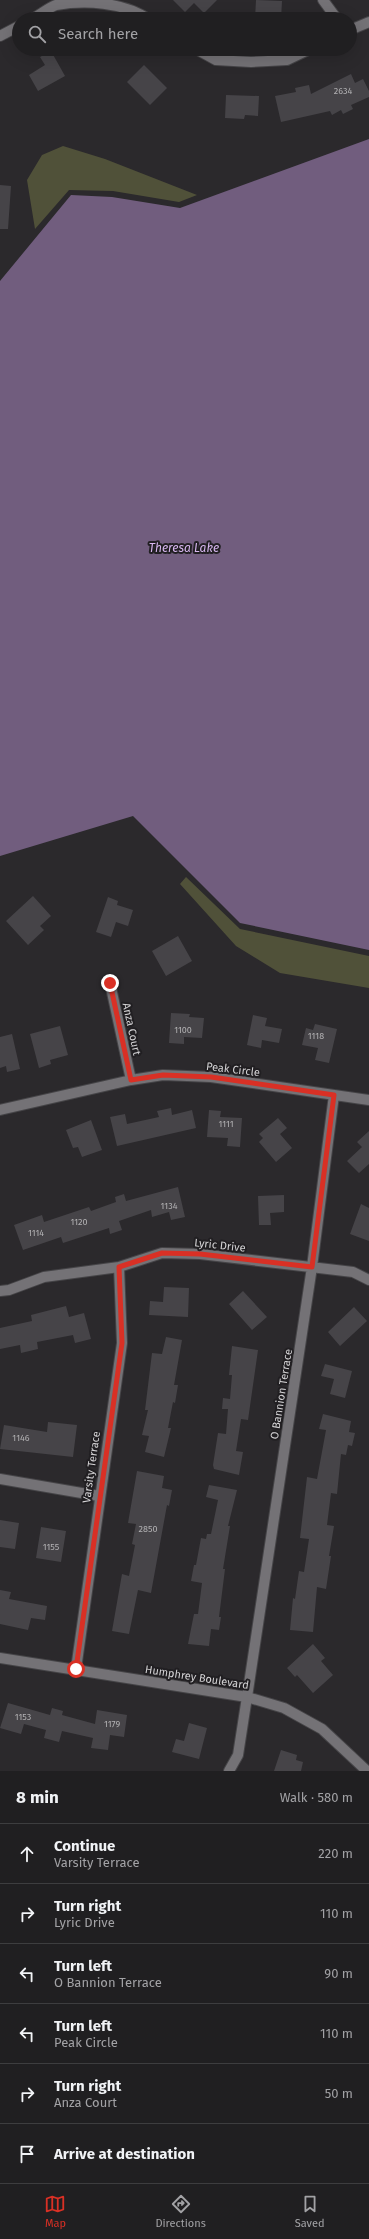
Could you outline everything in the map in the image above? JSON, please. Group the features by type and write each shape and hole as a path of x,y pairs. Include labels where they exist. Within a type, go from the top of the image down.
{"street":[{"path":"44,12 56,5 87,0 114,3 133,12"},
{"path":"323,0 332,12"},
{"path":"357,27 369,22"},
{"path":"0,36 12,30"},
{"path":"209,56 216,60 251,62 286,60 295,56"},
{"name":"Anza Court","path":"110,983 131,1080"},
{"name":"Peak Circle","path":"0,1110 131,1080 163,1075 211,1077 369,1100"},
{"name":"O Bannion Terrace","path":"229,1771 238,1756 312,1267 334,1095"},
{"name":"Lyric Drive","path":"0,1291 9,1290 44,1277 119,1267 162,1253 200,1254 353,1272 369,1280"},
{"name":"Varsity Terrace","path":"76,1669 99,1496 122,1343 119,1267"},
{"path":"0,1479 99,1496"},
{"name":"Humphrey Boulevard","path":"0,1658 247,1697 284,1708 322,1729 367,1771"}],"green space":[{"path":"63,146 105,159 197,195 179,202 113,191 69,190 35,229 27,180 42,155"},
{"path":"186,877 240,929 369,956 369,988 280,973 236,946 180,884"}],"water":[{"name":"Theresa Lake","path":"369,139 369,950 240,923 133,816 0,856 0,281 71,195 112,197 180,208"}],"building":[{"path":"173,0 217,0 205,12 203,12 194,3 185,12"},
{"path":"256,0 282,1 281,12 255,12"},
{"path":"54,56 65,76 38,91 29,75 45,65 40,57"},
{"path":"144,65 167,88 150,105 127,82"},
{"path":"351,74 355,83 363,79 369,91 369,97 351,105 353,109 343,114 341,110 332,115 330,111 281,122 275,96 296,92 295,88 309,85 311,94"},
{"path":"226,95 259,96 258,116 245,115 244,119 225,118"},
{"path":"0,185 11,186 8,229 0,229"},
{"path":"33,896 51,916 40,926 44,930 28,945 6,921"},
{"path":"108,897 118,901 117,905 133,910 128,926 116,922 111,937 96,932"},
{"path":"178,936 192,961 166,976 152,951"},
{"path":"171,1013 190,1014 189,1017 204,1018 202,1038 184,1037 184,1044 169,1043"},
{"path":"253,1015 267,1018 265,1026 282,1029 279,1043 262,1040 261,1048 247,1045"},
{"path":"315,1024 337,1029 329,1063 315,1060 318,1048 302,1045 306,1028 313,1030"},
{"path":"60,1026 68,1055 50,1060 51,1064 39,1068 30,1034"},
{"path":"12,1034 20,1069 7,1072 6,1066 0,1068 0,1037"},
{"path":"171,1108 172,1115 192,1110 196,1128 117,1146 110,1117 125,1114 127,1124 159,1117 157,1111"},
{"path":"209,1110 221,1111 220,1117 242,1118 240,1147 227,1146 228,1138 207,1137"},
{"path":"278,1118 287,1128 280,1134 292,1148 276,1162 259,1142 263,1138 259,1134"},
{"path":"91,1120 102,1150 82,1157 78,1147 73,1148 66,1130"},
{"path":"369,1131 369,1164 359,1173 347,1161 362,1147 357,1142"},
{"path":"178,1187 185,1217 171,1220 169,1212 152,1217 151,1210 119,1221 122,1230 110,1234 109,1228 63,1243 61,1237 23,1250 14,1225 42,1215 44,1222 89,1207 91,1211 116,1202 115,1197 124,1194 126,1201"},
{"path":"284,1195 284,1212 270,1213 271,1225 259,1225 258,1196"},
{"path":"361,1204 369,1208 369,1241 350,1234"},
{"path":"164,1287 189,1288 188,1317 149,1315 150,1301 163,1302"},
{"path":"243,1291 267,1317 252,1330 229,1304"},
{"path":"66,1306 69,1317 84,1313 91,1339 75,1343 73,1335 37,1342 38,1349 21,1353 20,1345 0,1349 0,1328 32,1321 31,1315"},
{"path":"354,1307 367,1321 340,1346 328,1332"},
{"path":"166,1337 182,1340 174,1385 178,1385 175,1403 173,1402 168,1428 171,1428 164,1457 145,1452 149,1436 142,1435 148,1410 145,1410 152,1353 162,1354"},
{"path":"232,1346 258,1350 248,1420 241,1419 236,1451 243,1452 239,1475 214,1469 213,1465 218,1433 226,1434 228,1409 222,1409 223,1398 230,1399 232,1375 229,1375"},
{"path":"325,1364 352,1371 345,1398 330,1394 334,1379 321,1376"},
{"path":"323,1414 351,1421 349,1432 355,1433 352,1446 348,1445 346,1455 341,1454 337,1494 331,1493 327,1525 334,1526 329,1556 331,1556 326,1589 317,1587 313,1632 290,1630 293,1598 295,1599 299,1571 304,1572 309,1539 300,1538 307,1477 317,1479 326,1430 319,1429"},
{"path":"48,1422 77,1425 73,1457 0,1449 4,1425 47,1432"},
{"path":"137,1471 164,1476 162,1488 172,1490 169,1506 167,1505 151,1593 138,1590 129,1634 112,1631 122,1574 129,1576 135,1545 132,1544 136,1524 128,1523"},
{"path":"209,1485 237,1490 228,1526 230,1526 223,1569 225,1569 219,1617 221,1617 219,1630 211,1629 209,1646 188,1644 194,1614 198,1614 202,1583 191,1581 194,1565 196,1565 201,1538 206,1539 207,1534 211,1534 218,1500 206,1497"},
{"path":"0,1520 19,1523 15,1549 0,1547"},
{"path":"41,1527 66,1531 61,1562 36,1558"},
{"path":"0,1590 11,1592 9,1599 47,1606 45,1620 31,1618 28,1630 0,1624"},
{"path":"313,1644 325,1658 321,1661 333,1675 313,1693 297,1675 295,1677 287,1668"},
{"path":"8,1703 50,1715 52,1708 63,1711 62,1715 95,1724 97,1710 127,1715 124,1737 110,1735 108,1750 91,1748 93,1738 62,1731 59,1742 44,1738 46,1730 24,1724 21,1734 0,1728"},
{"path":"189,1723 207,1728 199,1759 172,1752 176,1739 184,1741"},
{"path":"281,1750 297,1755 296,1760 303,1762 301,1771 274,1771"}],"route":[{"path":"76,1669 99,1496 122,1343 119,1267 162,1253 200,1254 312,1267 334,1095 211,1077 163,1075 131,1080 110,983"}]}
